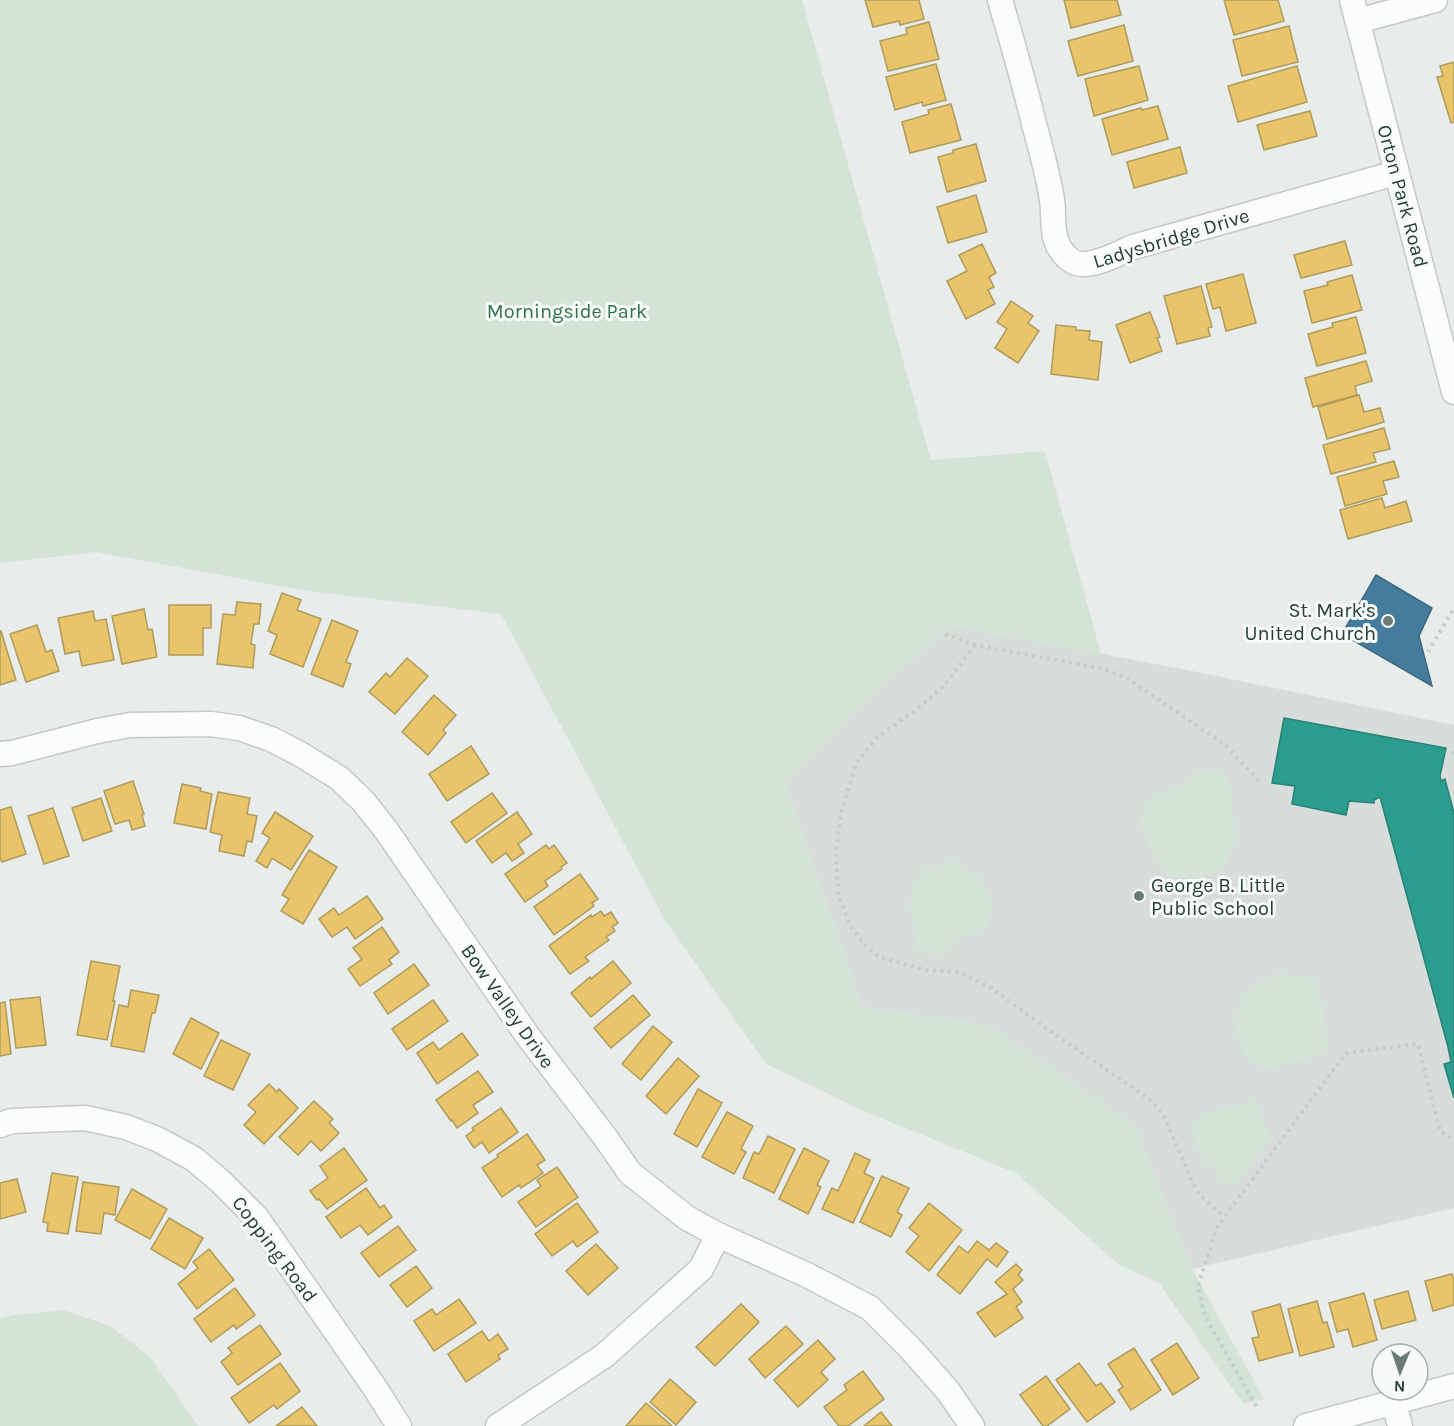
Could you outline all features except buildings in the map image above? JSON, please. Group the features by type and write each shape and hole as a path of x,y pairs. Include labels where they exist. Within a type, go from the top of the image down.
{"street":[{"name":"Ladysbridge Drive","path":"1000,0 1049,179 1054,213 1054,240 1070,261 1086,265 1133,247 1396,173"},
{"path":"1355,10 1435,0"},
{"name":"Orton Park Road","path":"1355,10 1454,392"},
{"name":"Bow Valley Drive","path":"0,754 130,724 211,724 239,728 271,740 300,754 339,778 363,801 386,830 527,1035 630,1173 687,1218 718,1235 807,1275 870,1308 948,1391 972,1426"},
{"name":"Copping Road","path":"0,1125 12,1121 85,1118 126,1127 157,1139 194,1159 220,1181 256,1218 399,1426"},
{"path":"498,1426 604,1356 701,1269 718,1235"},
{"path":"1306,1426 1454,1386"},
{"path":"1394,1403 1400,1426"}],"path":[{"path":"1428,652 1454,609"},
{"path":"945,634 975,645 1104,669 1127,678 1225,745 1261,783"},
{"path":"975,645 945,685 916,710 877,737 856,764 841,812 836,851 838,893 850,926 865,945 879,957 926,970 958,972 991,988 1149,1099 1163,1114 1196,1188 1206,1201 1224,1217"},
{"path":"1256,1406 1204,1314 1198,1286 1217,1227 1346,1053 1418,1044 1440,1131 1454,1140"}],"shaded area":[{"name":"George B. Little Public School","path":"950,625 1192,671 1454,725 1454,1208 1192,1269 1135,1126 987,1025 862,1007 786,785 855,711"}],"green space":[{"name":"Morningside Park","path":"0,0 802,0 931,460 1045,451 1101,654 950,625 855,711 786,785 862,1007 987,1025 1135,1126 1192,1269 1264,1399 1243,1404 1159,1283 1119,1265 1016,1173 868,1113 766,1064 665,920 501,614 307,591 96,552 0,563"},
{"path":"1223,769 1231,785 1235,841 1226,864 1199,880 1166,875 1152,853 1139,818 1156,796 1182,786 1197,772"},
{"path":"954,861 979,876 993,902 987,928 955,939 945,956 918,950 910,906 913,884 926,868"},
{"path":"1277,974 1313,977 1320,994 1330,1052 1267,1069 1246,1057 1232,1019 1249,988"},
{"path":"1255,1100 1271,1138 1235,1186 1220,1182 1212,1165 1204,1166 1192,1129 1201,1115"},
{"path":"64,1310 110,1326 150,1357 198,1426 0,1426 0,1318"}],"place":[{"name":"St. Mark's United Church","path":"1388,621"},
{"name":"George B. Little Public School","path":"1139,896"}]}
